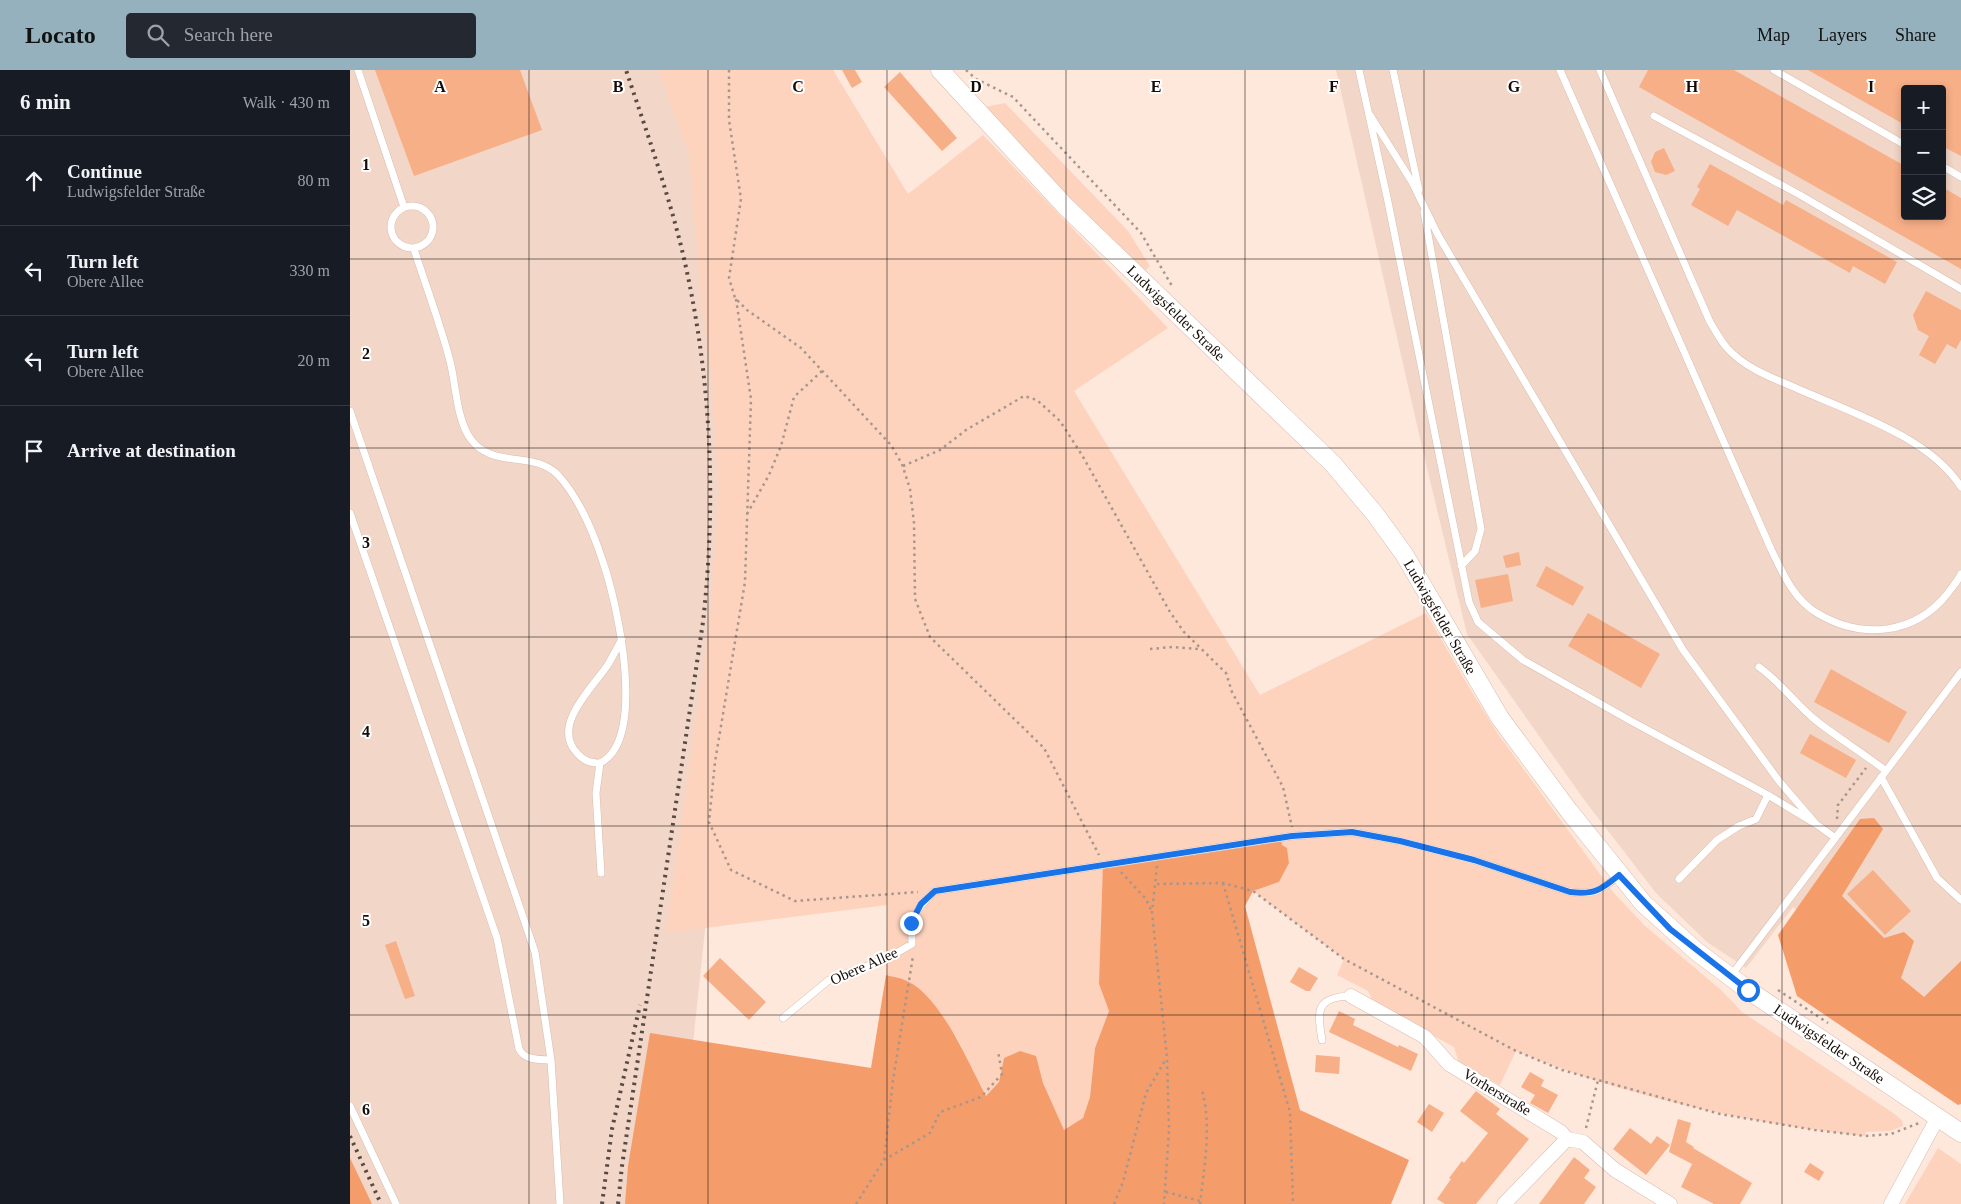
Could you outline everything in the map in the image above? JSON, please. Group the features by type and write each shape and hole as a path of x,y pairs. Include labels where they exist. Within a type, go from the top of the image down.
{"street":[{"name":"Ludwigsfelder Straße","path":"940,70 1065,206 1333,464 1359,494 1404,554 1500,718 1619,875 1670,929 1730,977 1961,1133"},
{"name":"Vorherstraße","path":"1351,996 1425,1038 1449,1064 1562,1132 1568,1139"},
{"path":"1891,1204 1938,1117"},
{"path":"1504,1204 1568,1139 1583,1142 1615,1170 1670,1204"}],"lane":[{"path":"358,70 404,207"},
{"path":"1359,70 1366,109 1387,197 1461,566 1469,602 1478,622 1523,660 1768,795 1816,824 1834,838"},
{"path":"1393,70 1422,203 1481,529 1475,551 1461,566"},
{"path":"1560,70 1770,549 1790,588 1816,613 1850,628 1876,631 1910,624 1937,606 1961,574"},
{"path":"1600,70 1710,322 1727,348 1756,371 1899,434 1926,449 1952,472 1961,487"},
{"path":"1774,70 1901,143"},
{"path":"1366,109 1412,182 1438,235 1683,650 1779,781 1816,824"},
{"path":"1654,116 1800,196 1961,289"},
{"path":"1946,168 1961,176"},
{"path":"414,206 424,210 431,217 434,227 431,238 424,245 414,249 400,245 391,233 392,218 404,207 414,206"},
{"path":"414,249 450,361 461,414 468,435 481,449 491,456 539,464 556,473 574,494 603,561 614,597 622,639 626,678 623,724 615,749 608,759 600,763 591,763 581,758 572,748 568,733 574,713 588,689 607,666 622,639"},
{"path":"350,411 535,952 551,1060 560,1204"},
{"path":"350,513 497,938 522,1055 527,1058 551,1060"},
{"path":"1759,667 1826,729 1872,760 1884,774 1937,878 1961,900"},
{"path":"1730,977 1961,672"},
{"path":"600,763 596,793 601,873"},
{"path":"1679,879 1717,840 1756,818 1768,795"},
{"path":"935,891 1292,836 1352,832 1400,841 1474,860 1570,892 1587,894 1597,892 1619,875"},
{"name":"Obere Allee","path":"783,1018 829,980 886,959 912,944 911,923 921,904 935,891"},
{"path":"1322,1040 1318,1014 1322,1004 1337,996 1351,996"},
{"path":"350,1106 396,1204"}],"path":[{"path":"729,70 729,120 741,199 728,278 735,298 751,399 745,582 715,762 709,822 731,870 795,901 935,891"},
{"path":"735,298 747,310 801,348 880,430 903,466 910,489 914,523 915,599 930,638 1044,748 1103,864"},
{"path":"746,515 769,475 781,446 794,396 823,370"},
{"path":"903,466 940,450 966,430 1024,396 1037,400 1060,421 1082,455 1170,612 1200,649 1226,673 1232,692 1283,787 1292,824 1292,836"},
{"path":"1150,649 1190,647 1200,649"},
{"path":"1834,838 1838,805 1872,760"},
{"path":"1154,858 1158,869 1152,912 1167,1058 1169,1129 1164,1204"},
{"path":"1116,862 1122,874 1146,899 1152,912"},
{"path":"1157,884 1223,883 1253,891 1344,959 1516,1051 1562,1070 1720,1114 1815,1130 1866,1136 1891,1134 1918,1124"},
{"path":"1223,883 1290,1112 1293,1204"},
{"path":"856,1204 884,1160 893,1080 913,954 912,944"},
{"path":"884,1160 930,1133 940,1112 981,1097 1002,1074 998,1051"},
{"path":"1114,1204 1123,1182 1146,1093 1167,1058"},
{"path":"1583,1142 1598,1080"},
{"path":"1166,1192 1200,1202 1205,1159 1207,1110 1202,1090"}],"shaded area":[{"path":"350,70 675,70 751,399 707,911 676,1204 362,1204 350,1176"},
{"path":"659,70 833,70 908,194 983,135 1168,328 1074,391 1260,695 1426,613 1498,734 1613,892 1644,925 1721,990 1742,1012 1893,1113 1902,1120 1903,1126 1890,1131 1866,1132 1865,1136 1821,1131 1732,1116 1644,1095 1600,1082 1516,1051 1500,1085 1459,1063 1454,1047 1373,1002 1368,991 1337,975 1344,959 1253,891 1279,882 1289,863 1287,848 1099,984 1109,1011 1095,1048 1090,1097 1083,1118 1063,1131 1043,1083 1035,1056 1004,1058 999,1082 986,1096 957,1038 909,982 886,975 887,905 666,933 710,622 719,492 711,368 701,299 689,155"},
{"path":"1336,70 1961,70 1961,985 1922,1019 1793,907 1746,968 1707,942 1656,893 1585,801 1467,634 1422,447"},
{"path":"1005,103 1128,231 1150,266 1144,272 980,108"},
{"path":"1874,818 1883,829 1842,896 1884,938 1904,932 1914,941 1901,978 1924,997 1961,961 1961,1104 1958,1105 1797,996 1778,935 1860,819"},
{"path":"1280,836 1282,845 1287,848 1289,863 1279,882 1253,891 1245,906 1300,1110 1409,1160 1391,1204 625,1204 628,1166 650,1033 871,1068 886,975 909,982 921,990 933,1002 954,1033 986,1096 999,1082 1004,1058 1020,1051 1036,1056 1043,1083 1064,1130 1083,1118 1090,1097 1095,1048 1109,1011 1099,984 1103,864"},
{"path":"1938,1148 1961,1164 1961,1204 1905,1204"},
{"path":"350,1158 372,1204 350,1204"}],"building":[{"path":"375,70 520,70 542,130 414,176"},
{"path":"842,70 855,70 862,82 852,88"},
{"path":"1648,70 1734,70 1901,164 1901,220 1946,220 1946,189 1961,198 1961,269 1639,87"},
{"path":"1808,70 1961,70 1961,156 1946,148 1946,85 1901,85 1901,123"},
{"path":"900,72 957,138 942,151 884,87"},
{"path":"1664,148 1675,171 1666,175 1655,172 1651,162 1655,152"},
{"path":"1710,164 1783,205 1786,200 1897,262 1885,284 1853,266 1850,273 1737,210 1728,226 1691,205 1700,189 1697,187"},
{"path":"1926,291 1961,310 1961,340 1956,349 1947,344 1935,364 1919,355 1929,336 1918,330 1913,315"},
{"path":"1519,552 1521,565 1506,568 1503,556"},
{"path":"1546,566 1584,587 1573,606 1536,586"},
{"path":"1508,574 1513,601 1481,608 1475,580"},
{"path":"1588,613 1660,654 1641,688 1568,646"},
{"path":"1831,669 1907,712 1889,743 1814,702"},
{"path":"1810,734 1856,760 1846,778 1800,753"},
{"path":"1873,870 1911,911 1885,935 1847,894"},
{"path":"396,941 415,996 405,999 385,945"},
{"path":"720,958 766,1002 749,1020 703,976"},
{"path":"1299,967 1318,978 1310,991 1306,991 1290,982"},
{"path":"1339,1011 1355,1019 1353,1025 1398,1047 1399,1045 1418,1054 1411,1071 1329,1032"},
{"path":"1316,1055 1340,1057 1339,1074 1315,1072"},
{"path":"1530,1072 1544,1080 1541,1086 1558,1095 1548,1113 1530,1103 1535,1095 1521,1087"},
{"path":"1476,1091 1500,1109 1496,1114 1529,1139 1476,1204 1445,1204 1437,1199 1451,1179 1449,1178 1462,1161 1464,1163 1488,1133 1460,1111"},
{"path":"1429,1104 1444,1113 1432,1132 1417,1122"},
{"path":"1678,1119 1691,1123 1686,1142 1752,1183 1740,1204 1714,1204 1681,1187 1692,1164 1669,1152"},
{"path":"1630,1128 1651,1144 1657,1136 1670,1145 1646,1175 1613,1149"},
{"path":"1574,1157 1590,1170 1584,1178 1596,1187 1584,1204 1539,1204"},
{"path":"1810,1163 1824,1172 1819,1181 1804,1172"}],"railway":[{"path":"618,1204 622,1166 703,622 710,528 709,435 705,388 692,296 670,205 626,70"},
{"path":"602,1204 612,1129 640,1005"},
{"path":"350,1136 381,1204"}],"route":[{"path":"911,923 921,904 935,891 1292,836 1352,832 1400,841 1474,860 1570,892 1587,894 1597,892 1619,875 1643,903 1670,929 1748,990"}]}
